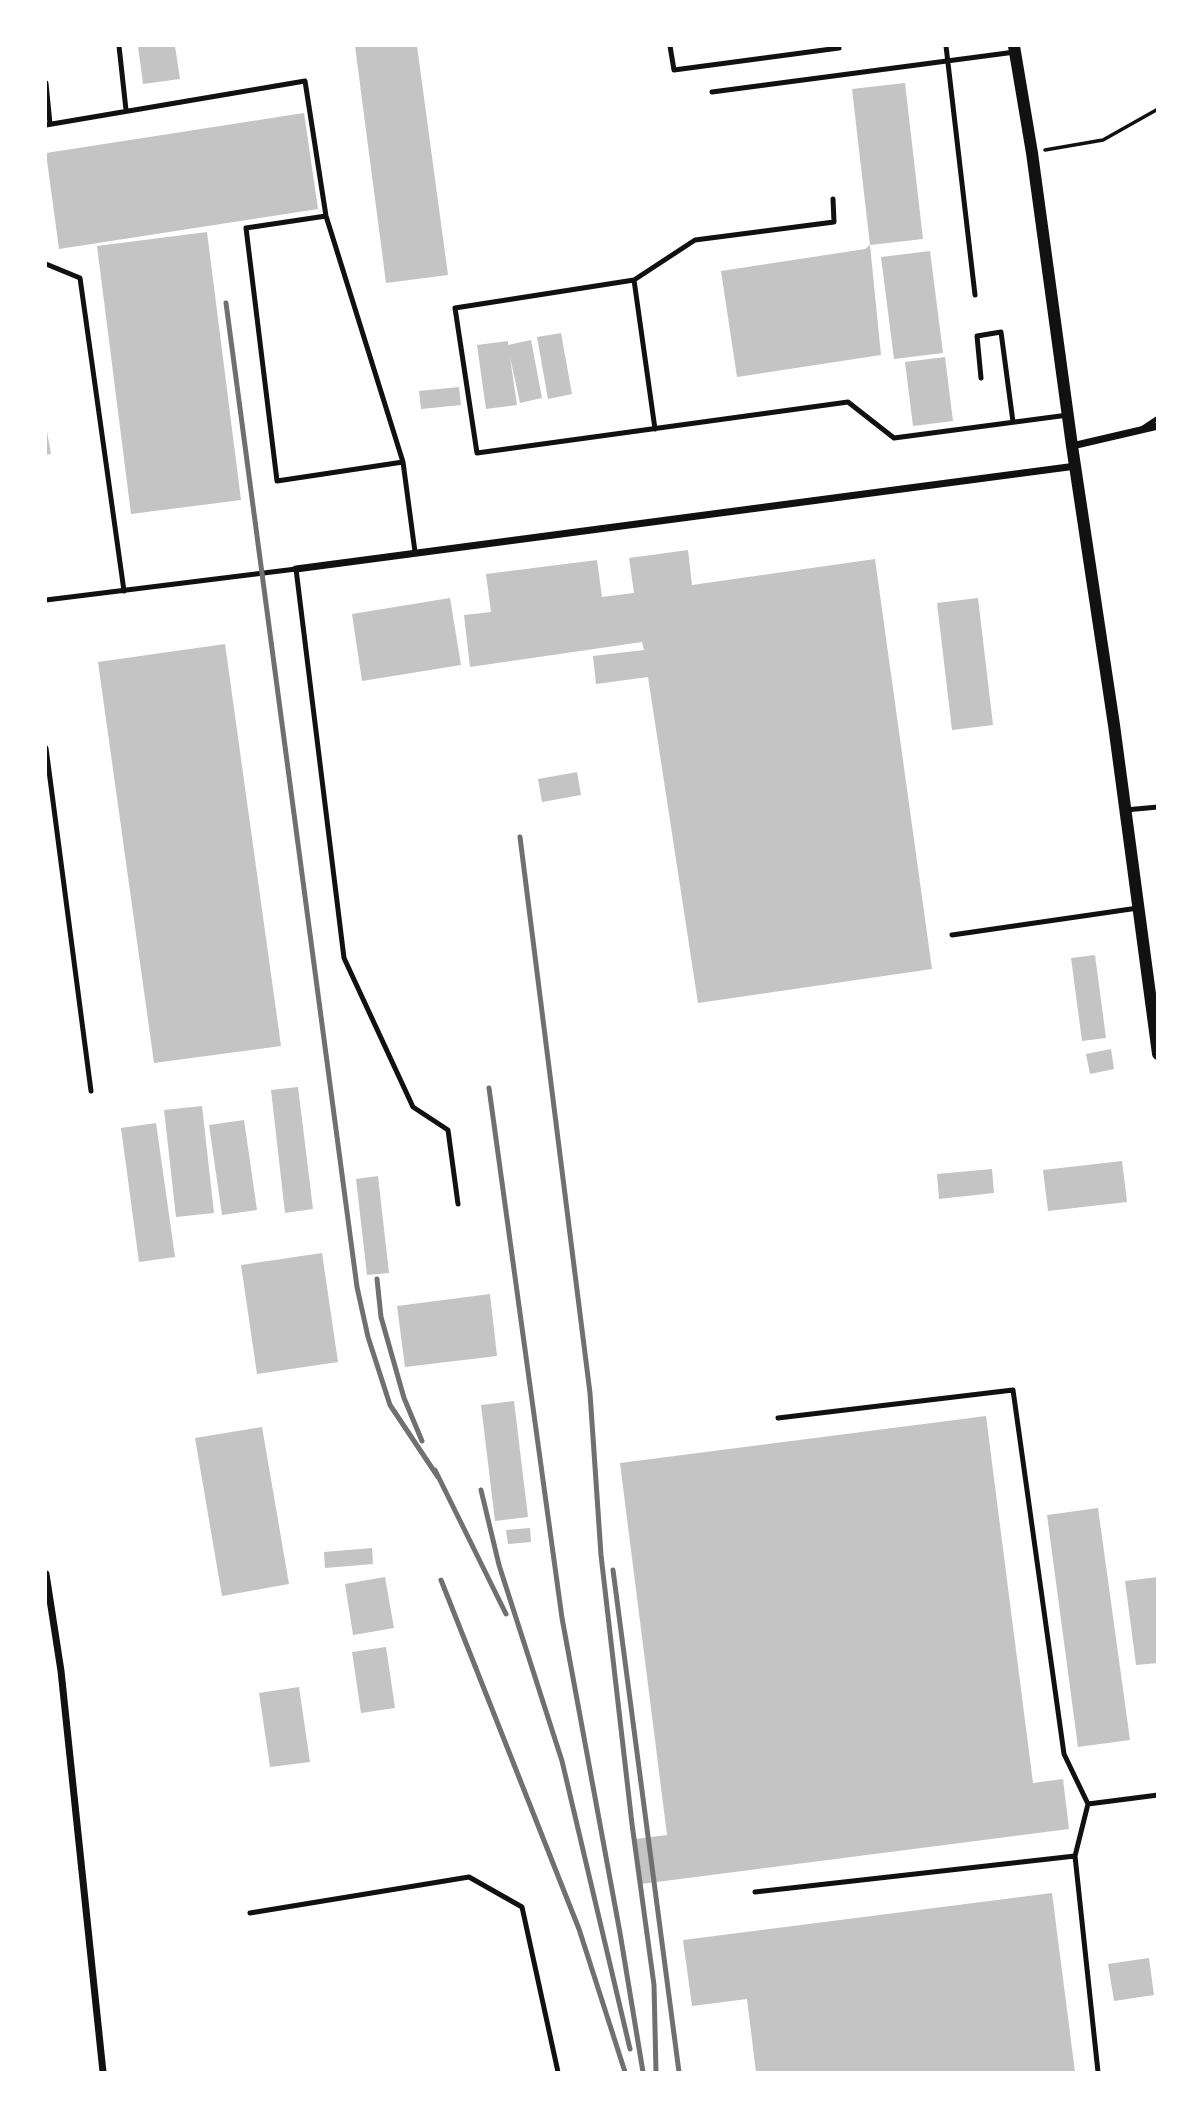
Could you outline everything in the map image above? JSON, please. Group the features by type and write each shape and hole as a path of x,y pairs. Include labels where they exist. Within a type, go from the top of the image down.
{"street":[{"path":"1015,49 1125,810 1157,1054"},
{"path":"1072,446 1157,426"},
{"path":"296,569 1076,466"},
{"path":"46,1574 61,1671 103,2073"}],"lane":[{"path":"119,46 126,110"},
{"path":"670,46 674,70 839,48"},
{"path":"946,46 975,295"},
{"path":"712,92 1015,49"},
{"path":"46,83 48,124 304,81 326,216 403,462 415,552"},
{"path":"832,199 834,222 695,240 634,280 455,308 478,453 848,402 894,438 1068,415"},
{"path":"326,216 246,228 277,481 403,462"},
{"path":"46,264 80,278 124,592"},
{"path":"634,280 655,429"},
{"path":"981,378 977,336 1001,332 1013,422"},
{"path":"1141,430 1157,418"},
{"path":"46,600 296,569 344,958 413,1107 448,1130 458,1204"},
{"path":"46,748 91,1091"},
{"path":"1125,810 1157,807"},
{"path":"952,935 1138,908"},
{"path":"778,1418 1013,1390 1064,1754 1088,1804 1075,1856 1098,2073"},
{"path":"1088,1804 1157,1795"},
{"path":"755,1892 1075,1856"},
{"path":"250,1913 469,1877 522,1907 558,2073"}],"path":[{"path":"1032,153 1103,140 1157,109"}],"building":[{"path":"138,46 175,46 180,79 143,84"},
{"path":"355,46 417,46 448,275 386,283"},
{"path":"905,83 923,239 870,245 852,89"},
{"path":"304,113 318,209 59,249 46,153"},
{"path":"207,232 241,500 131,514 97,246"},
{"path":"870,245 881,355 737,377 721,271 865,249"},
{"path":"930,251 943,353 894,359 881,257"},
{"path":"561,333 572,394 548,399 537,337"},
{"path":"531,340 542,398 520,403 510,357 517,405 486,409 477,345 508,341 508,345"},
{"path":"945,357 953,421 913,426 905,362"},
{"path":"459,387 461,405 421,409 419,391"},
{"path":"46,426 51,454 46,455"},
{"path":"688,550 692,585 875,559 932,969 698,1003 648,677 596,684 593,656 644,650 642,642 470,667 464,615 491,612 486,574 597,560 602,597 634,593 629,558"},
{"path":"450,598 461,665 362,681 352,614"},
{"path":"978,598 993,725 952,730 937,603"},
{"path":"225,644 281,1046 154,1063 98,662"},
{"path":"577,772 581,795 542,802 538,779"},
{"path":"1095,955 1106,1038 1082,1041 1071,958"},
{"path":"1111,1049 1114,1069 1090,1074 1086,1054"},
{"path":"298,1087 313,1209 285,1213 271,1090"},
{"path":"202,1106 214,1213 176,1217 164,1110"},
{"path":"244,1120 257,1210 222,1215 209,1125"},
{"path":"156,1123 175,1257 139,1262 121,1128"},
{"path":"1122,1161 1127,1202 1048,1211 1043,1170"},
{"path":"992,1169 994,1193 939,1199 937,1174"},
{"path":"378,1176 389,1273 367,1275 356,1179"},
{"path":"322,1253 338,1362 257,1374 241,1265"},
{"path":"490,1294 497,1356 405,1367 397,1306"},
{"path":"514,1401 528,1517 495,1521 481,1405"},
{"path":"986,1416 1033,1783 1063,1779 1069,1829 641,1884 635,1839 667,1835 620,1463"},
{"path":"262,1427 289,1584 222,1596 195,1438"},
{"path":"1098,1508 1130,1740 1078,1747 1047,1515"},
{"path":"530,1528 531,1542 508,1544 506,1530"},
{"path":"372,1548 373,1564 325,1568 324,1552"},
{"path":"385,1577 394,1628 353,1635 345,1584"},
{"path":"1158,1577 1158,1663 1136,1665 1125,1581"},
{"path":"386,1647 395,1708 361,1713 352,1652"},
{"path":"299,1687 310,1762 270,1767 259,1693"},
{"path":"1052,1893 1075,2072 756,2072 747,1999 692,2006 683,1940"},
{"path":"1149,1958 1154,1995 1114,2001 1108,1964"}],"railway":[{"path":"226,303 357,1287 368,1337 390,1405 438,1477"},
{"path":"520,837 590,1393 601,1555 632,1824 654,1985 656,2072"},
{"path":"489,1088 562,1618 643,2072"},
{"path":"377,1279 381,1317 404,1398 422,1441"},
{"path":"435,1470 506,1614"},
{"path":"481,1490 499,1565 562,1761 630,2049"},
{"path":"613,1570 679,2072"},
{"path":"441,1580 579,1929 625,2072"}]}
